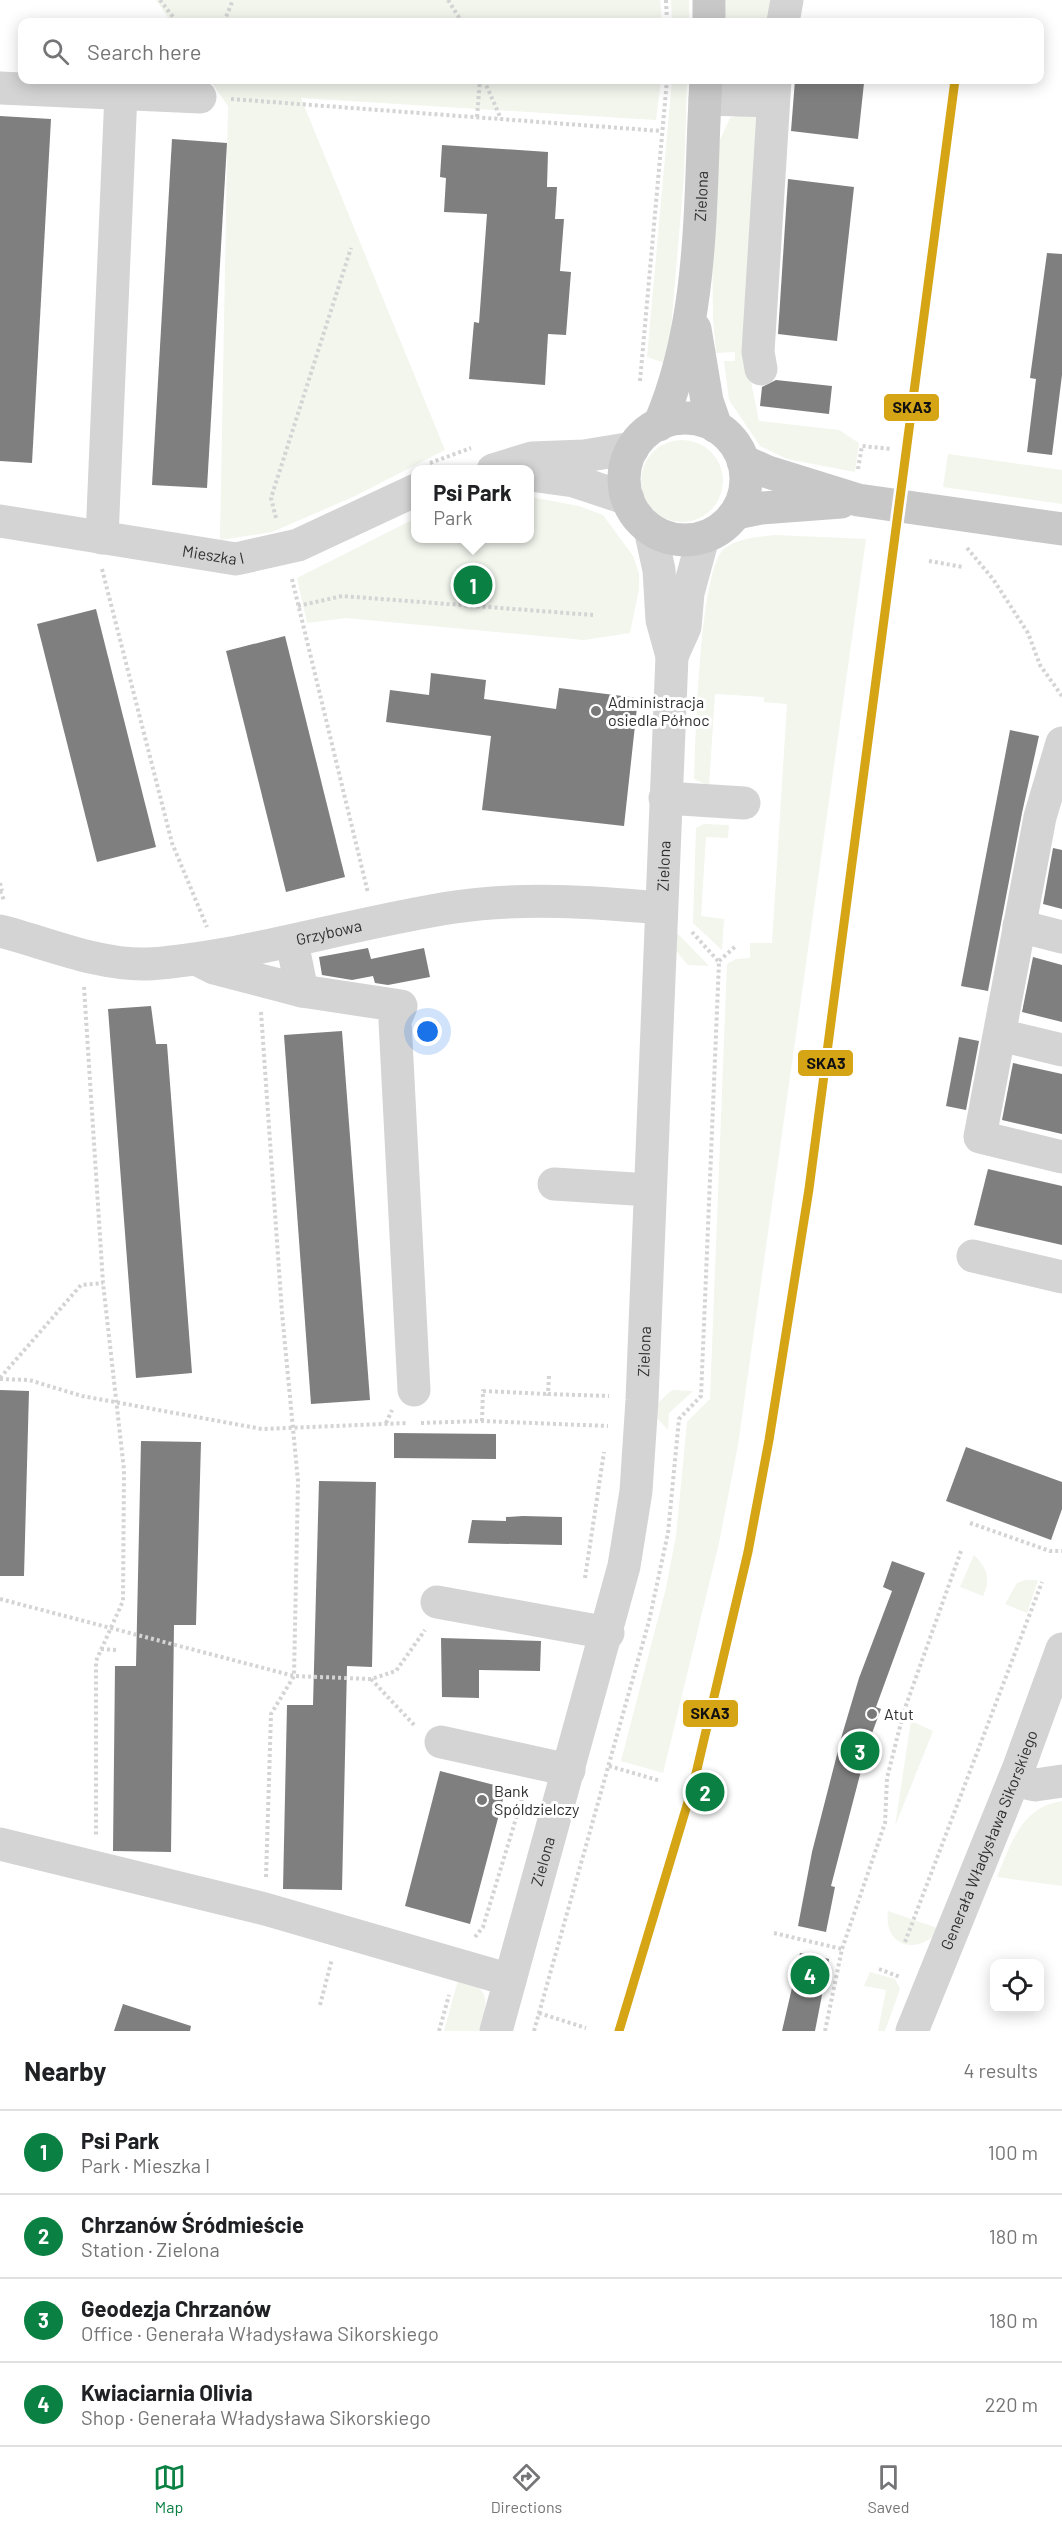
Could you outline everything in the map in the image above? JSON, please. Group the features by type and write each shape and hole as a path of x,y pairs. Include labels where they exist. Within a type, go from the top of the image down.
{"main road":[{"path":"709,0 709,18"},
{"name":"Zielona","path":"659,424 670,399 692,313 706,89"},
{"name":"Zielona","path":"692,313 707,401 716,427"},
{"path":"683,418 716,427 730,438 743,461 746,482 736,513 722,528 703,538 670,538 650,530 636,516 628,499 625,473 633,448 642,437 659,424 683,418"},
{"path":"743,461 768,472 1062,529"},
{"path":"736,513 857,490"}],"street":[{"path":"784,18 787,0"},
{"path":"0,88 200,97"},
{"path":"706,89 774,90 758,352 761,369"},
{"path":"101,548 121,93"},
{"path":"488,458 584,456 633,448"},
{"path":"534,476 574,481 628,499"},
{"name":"Mieszka I","path":"0,520 101,548 236,559 298,545 411,482"},
{"name":"Zielona","path":"496,2031 510,1980 554,1766 608,1633 628,1545 636,1491 641,1418 672,656 662,620 660,570 650,530"},
{"name":"Zielona","path":"672,656 684,627 688,593 703,538"},
{"path":"1062,743 1051,819 1019,926 980,1137 1062,1158"},
{"path":"665,798 744,803"},
{"name":"Grzybowa","path":"0,931 95,958 145,964 203,946 292,942 376,921 458,906 553,903 660,908"},
{"path":"1019,926 1062,937"},
{"path":"292,942 302,991"},
{"path":"203,946 214,968 302,991 401,1006 395,1021 414,1390"},
{"path":"1000,1035 1062,1050"},
{"path":"554,1184 650,1190"},
{"path":"973,1256 1062,1277"},
{"path":"437,1602 608,1633"},
{"name":"Generała Władysława Sikorskiego","path":"912,2031 1014,1780 1062,1649"},
{"path":"429,1736 554,1766"},
{"path":"1014,1780 1035,1785 1062,1781"},
{"path":"0,1844 266,1909 510,1980"}],"path":[{"path":"160,0 174,18"},
{"path":"226,18 233,0"},
{"path":"448,0 459,18"},
{"path":"666,0 667,18"},
{"path":"477,117 481,84"},
{"path":"484,84 501,119"},
{"path":"639,390 667,84"},
{"path":"233,99 662,131"},
{"path":"278,524 271,498 351,248"},
{"path":"857,490 862,446 892,449"},
{"path":"438,465 459,451 488,458"},
{"path":"964,544 993,579 1028,633 1040,665 1062,696"},
{"path":"101,548 172,843 203,946"},
{"path":"929,561 963,567"},
{"path":"291,573 370,901"},
{"path":"298,606 342,596 593,615"},
{"path":"0,883 2,891"},
{"path":"719,962 736,946"},
{"path":"84,982 103,1283 124,1470 123,1600 96,1661 95,1866"},
{"path":"261,1010 282,1313 298,1481 294,1676 271,1714 266,1909"},
{"path":"0,1378 81,1285 103,1283"},
{"path":"548,1394 549,1376"},
{"path":"0,1378 29,1380 82,1396 262,1429 483,1421 608,1426"},
{"path":"609,1385 609,1406"},
{"path":"483,1421 483,1391 609,1396"},
{"path":"606,1437 608,1416"},
{"path":"585,1580 605,1448"},
{"path":"970,1523 1050,1551 1062,1551"},
{"path":"825,2031 842,1949 885,1823 887,1778 904,1711 961,1551"},
{"path":"906,1942 1042,1582"},
{"path":"0,1599 294,1676 371,1679 396,1671 422,1638 437,1602"},
{"path":"101,1649 116,1650"},
{"path":"371,1679 429,1736"},
{"path":"439,2031 460,1956 483,1927 520,1797 537,1772 554,1766"},
{"path":"609,1766 661,1781"},
{"path":"774,1933 842,1949"},
{"path":"320,2005 331,1966"},
{"path":"539,2013 586,2028"}],"shaded area":[{"path":"156,0 660,0 662,18 168,18"},
{"path":"671,0 689,0 689,18 672,18"},
{"path":"726,0 782,0 780,18 725,18"},
{"path":"213,84 660,84 656,120 301,98 445,450 416,465 411,465 411,467 353,497 272,532 220,540 228,106"},
{"path":"672,84 687,84 684,176 668,364 647,357"},
{"path":"742,114 761,118 749,372 759,421 839,430 859,443 855,472 787,459 760,446 729,400 724,361 735,361 735,352 716,353 713,318 712,216 719,142 730,118"},
{"path":"682,440 698,443 711,452 720,465 723,481 720,497 711,510 698,519 682,522 666,519 653,510 644,497 641,481 644,465 653,452 666,443"},
{"path":"948,454 1062,470 1062,504 943,487"},
{"path":"534,498 579,506 603,515 633,556 639,573 639,589 630,633 584,640 346,618 307,623 297,578 411,521 411,543 534,543"},
{"path":"775,535 866,539 738,1445 719,1543 663,1773 621,1761 666,1588 676,1536 687,1422 710,1399 727,964 736,959 750,958 750,943 772,943 787,704 764,702 764,697 715,694 709,786 694,779 700,658 709,590 715,565 723,550 740,541"},
{"path":"704,824 729,825 728,838 706,837 701,916 724,919 722,950 693,923 696,828"},
{"path":"676,932 709,966 688,965 676,951"},
{"path":"672,1390 693,1391 669,1413 668,1430 657,1418 658,1403"},
{"path":"974,1555 985,1569 987,1584 983,1596 960,1587"},
{"path":"1025,1580 1038,1580 1027,1613 1005,1604 1017,1583"},
{"path":"911,1721 933,1731 895,1826"},
{"path":"1062,1801 1062,1886 997,1877 1013,1840 1027,1819 1048,1805"},
{"path":"888,1911 940,1929 922,1943 904,1944 891,1933"},
{"path":"870,1972 895,1979 900,1989 885,2031 878,2031 886,1990 864,1986"},
{"path":"459,1977 477,1986 485,1998 479,2031 444,2031"}],"building":[{"path":"795,84 864,84 858,139 791,131"},
{"path":"0,116 51,119 32,463 0,461"},
{"path":"172,139 227,143 207,488 152,485"},
{"path":"442,145 548,152 547,187 557,187 555,219 564,219 560,271 571,272 566,335 548,334 545,385 469,379 474,322 479,323 487,214 444,212 446,178 440,177"},
{"path":"788,179 854,187 837,341 778,334"},
{"path":"1047,253 1062,254 1062,375 1052,455 1027,452 1036,379 1030,378"},
{"path":"776,380 832,386 829,414 760,406 762,387"},
{"path":"96,609 156,847 97,862 37,624"},
{"path":"285,636 345,877 286,892 226,651"},
{"path":"431,673 486,680 484,699 556,709 559,688 638,698 624,826 482,810 491,736 386,722 390,690 429,695"},
{"path":"1010,730 1039,736 988,991 961,986"},
{"path":"1053,848 1062,850 1062,909 1043,904"},
{"path":"368,948 371,959 424,948 430,977 388,985 375,983 373,976 352,980 322,975 319,957"},
{"path":"1033,957 1062,965 1062,1022 1022,1012"},
{"path":"151,1006 156,1044 167,1044 192,1373 136,1378 108,1009"},
{"path":"342,1031 370,1400 311,1404 284,1035"},
{"path":"959,1037 979,1041 966,1110 946,1106"},
{"path":"1013,1063 1062,1074 1062,1134 1002,1120"},
{"path":"988,1169 1062,1186 1062,1245 974,1225"},
{"path":"0,1390 29,1391 24,1576 0,1576"},
{"path":"394,1433 496,1434 496,1459 394,1458"},
{"path":"141,1441 201,1442 196,1625 174,1625 171,1852 113,1851 115,1666 136,1666"},
{"path":"966,1447 1062,1482 1062,1509 1051,1540 946,1501"},
{"path":"319,1481 376,1482 372,1667 347,1666 342,1890 283,1889 287,1705 313,1705"},
{"path":"506,1517 562,1517 562,1545 468,1543 472,1520 506,1521"},
{"path":"892,1561 925,1573 876,1707 881,1709 868,1744 831,1886 835,1887 826,1932 798,1926 812,1852 842,1735 859,1678 892,1591 883,1587"},
{"path":"441,1638 541,1641 540,1671 479,1670 479,1698 442,1697"},
{"path":"440,1771 506,1788 470,1924 405,1906"},
{"path":"800,1953 829,1959 815,2031 782,2031"},
{"path":"123,2004 191,2026 190,2031 114,2031"}],"transit line":[{"name":"SKA3","path":"619,2031 694,1782 748,1552 769,1440 809,1189 954,84"}],"place":[{"name":"Psi Park","path":"473,585"},
{"name":"Administracja osiedla Północ","path":"596,711"},
{"name":"Atut","path":"872,1714"},
{"name":"Geodezja Chrzanów","path":"860,1751"},
{"name":"Chrzanów Śródmieście","path":"705,1792"},
{"name":"Bank Spóldzielczy","path":"482,1800"},
{"name":"Kwiaciarnia Olivia","path":"810,1975"}]}
